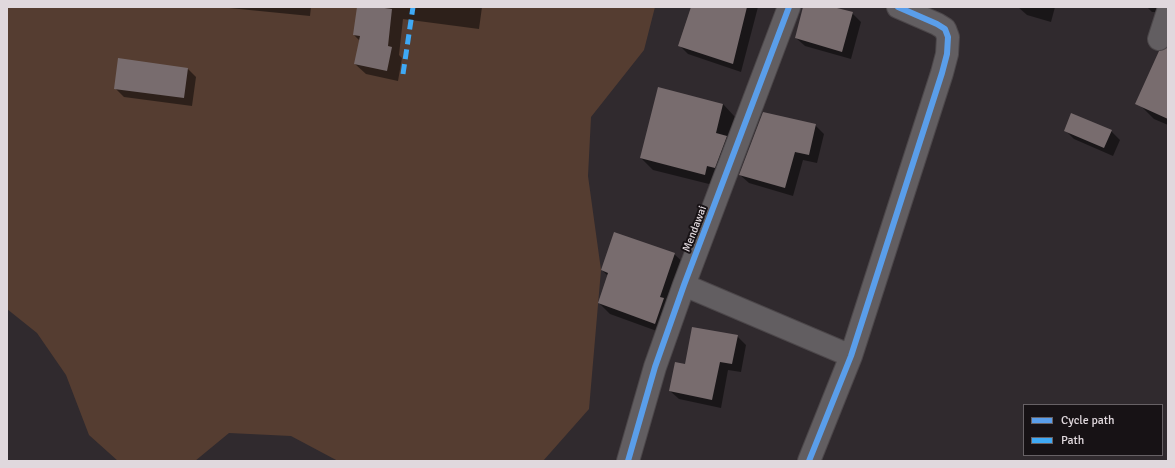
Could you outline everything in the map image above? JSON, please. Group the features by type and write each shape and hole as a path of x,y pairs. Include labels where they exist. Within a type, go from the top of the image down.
{"street":[{"name":"Mendawai","path":"628,461 655,367 684,285 789,7"},
{"path":"809,461 851,356 947,54 948,37 944,29 938,24 898,7"},
{"path":"1158,39 1168,10"},
{"path":"684,285 851,356"}],"shaded area":[{"path":"7,7 655,7 644,50 591,117 588,176 601,270 589,409 543,461 338,461 291,436 229,433 195,461 118,461 89,435 66,375 37,333 7,309"}],"building":[{"path":"357,7 392,9 388,46 392,47 387,71 354,64 360,36 353,35"},
{"path":"691,7 747,7 733,64 678,46"},
{"path":"803,7 833,7 853,12 842,52 795,38"},
{"path":"1168,47 1168,119 1135,104 1159,51"},
{"path":"118,58 188,68 184,98 114,89"},
{"path":"658,87 723,104 716,133 727,136 715,168 707,166 705,175 640,158"},
{"path":"763,112 816,124 809,155 795,152 785,188 739,175"},
{"path":"1071,113 1112,130 1104,148 1064,131"},
{"path":"614,232 675,253 660,297 664,298 655,324 598,303 608,273 601,270"},
{"path":"692,327 738,335 732,364 720,362 712,400 669,391 675,362 685,364"}],"marked path":[{"path":"403,74 413,7"}],"cycle path":[{"path":"628,461 655,367 684,285 789,7"},
{"path":"809,461 851,356 947,54 948,37 945,29 898,7"}]}
